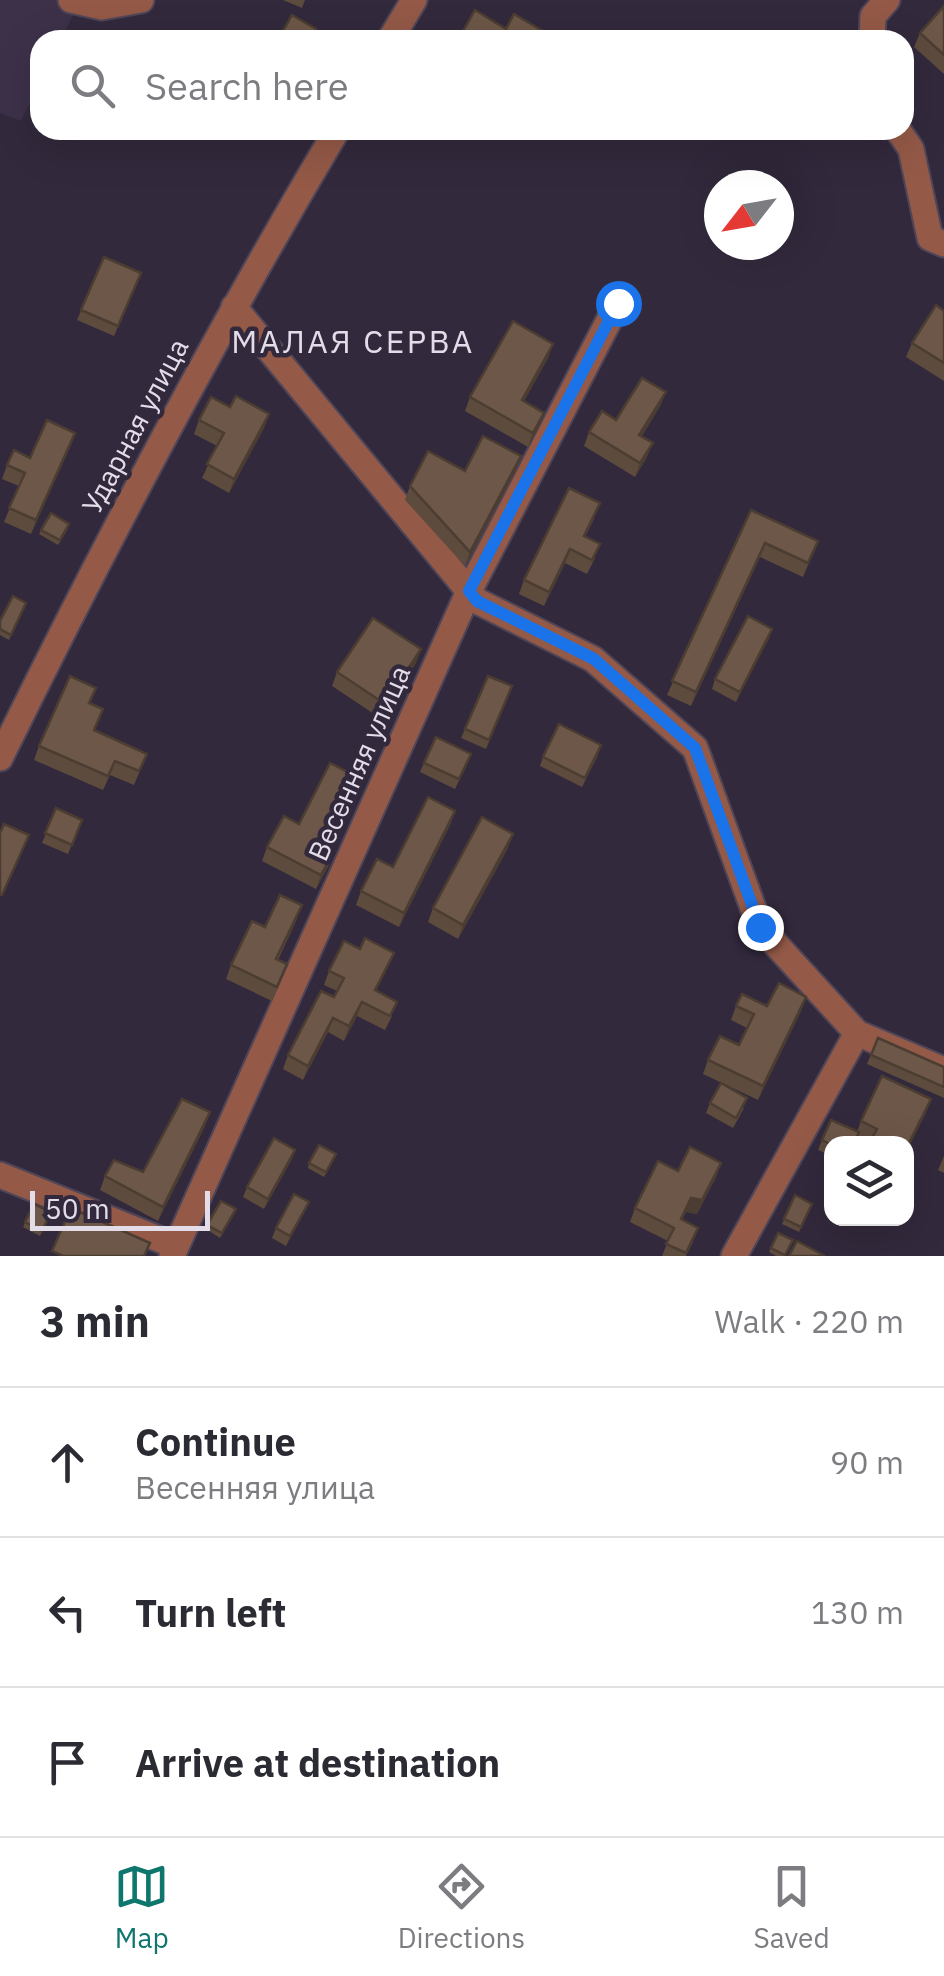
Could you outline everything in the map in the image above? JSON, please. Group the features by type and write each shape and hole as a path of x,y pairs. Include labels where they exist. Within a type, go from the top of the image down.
{"street":[{"path":"71,0 102,7 141,0"},
{"path":"396,30 414,0"},
{"path":"872,30 873,16 887,0"},
{"name":"Ударная улица","path":"0,757 106,542 330,140"},
{"path":"905,140 911,149 930,238 944,244"},
{"name":"Весенняя улица","path":"174,1251 469,591 618,303"},
{"path":"234,307 477,601 594,659 695,748 760,927 857,1033 944,1070"},
{"path":"734,1256 857,1033"},
{"path":"0,1175 174,1251"}],"shaded area":[{"path":"0,0 80,0 66,30 30,30 30,103 21,121 0,113"}],"building":[{"path":"944,6 944,55 920,33"},
{"path":"475,10 506,29 514,14 541,30 464,30"},
{"path":"292,15 316,29 315,30 284,30"},
{"path":"104,257 141,273 118,326 81,310"},
{"path":"936,305 944,311 944,363 912,343"},
{"path":"513,321 553,344 522,400 544,413 533,433 470,397"},
{"path":"642,378 666,392 639,435 653,443 640,463 589,432 602,411 616,420"},
{"path":"236,396 269,414 234,479 207,464 224,433 199,420 211,397 230,407"},
{"path":"47,420 75,433 36,520 9,508 25,473 7,465 14,450 30,458"},
{"path":"483,436 521,456 470,552 410,486 428,451 465,471"},
{"path":"569,488 600,503 584,536 600,544 592,560 570,549 549,592 524,580"},
{"path":"751,510 818,541 808,563 765,543 696,692 672,681"},
{"path":"51,513 69,524 60,540 41,530"},
{"path":"13,596 26,603 11,635 0,629 0,621"},
{"path":"748,616 772,629 740,692 715,679"},
{"path":"373,618 421,649 385,704 337,672"},
{"path":"70,676 96,688 89,703 103,709 94,730 147,754 139,771 115,761 108,776 39,746"},
{"path":"488,676 512,686 489,740 465,729"},
{"path":"559,724 601,745 585,778 543,757"},
{"path":"436,737 471,754 459,779 424,763"},
{"path":"330,763 359,778 324,845 334,851 321,875 267,847 284,816 299,824"},
{"path":"428,797 455,811 404,913 361,891 377,859 393,867"},
{"path":"56,808 82,820 72,845 45,833"},
{"path":"482,817 513,834 463,925 433,908"},
{"path":"4,824 29,835 0,895 0,833"},
{"path":"280,895 302,905 276,959 287,964 277,987 231,965 252,921 265,927"},
{"path":"365,938 394,953 375,990 397,1002 390,1016 362,1002 349,1026 333,1018 308,1066 288,1055 321,991 334,997 344,978 329,971 344,941 360,949"},
{"path":"779,983 806,997 763,1086 708,1060 720,1036 739,1045 754,1014 736,1006 742,994 767,1006"},
{"path":"878,1038 944,1067 944,1087 871,1055"},
{"path":"882,1076 931,1099 912,1136 873,1136 877,1129 861,1121"},
{"path":"721,1083 747,1098 736,1118 710,1103"},
{"path":"182,1099 210,1112 163,1207 105,1176 114,1160 143,1172"},
{"path":"831,1120 859,1132 857,1136 824,1136 822,1140"},
{"path":"274,1138 295,1150 268,1199 247,1187"},
{"path":"319,1145 336,1154 326,1172 309,1163"},
{"path":"690,1147 721,1163 702,1200 691,1198 681,1219 698,1228 686,1253 666,1244 674,1228 635,1208 658,1161 678,1171"},
{"path":"294,1194 309,1202 290,1236 276,1228"},
{"path":"795,1195 812,1204 801,1227 784,1219"},
{"path":"221,1201 236,1209 222,1233 207,1225"},
{"path":"34,1204 51,1212 42,1231 25,1222"},
{"path":"71,1208 150,1243 144,1256 63,1256 52,1251"},
{"path":"778,1233 793,1240 785,1255 771,1248"},
{"path":"797,1241 825,1256 789,1256"}],"district":[{"name":"МАЛАЯ СЕРВА","path":"353,342"}],"route":[{"path":"618,303 469,591 477,601 594,659 695,748 760,927"}]}
